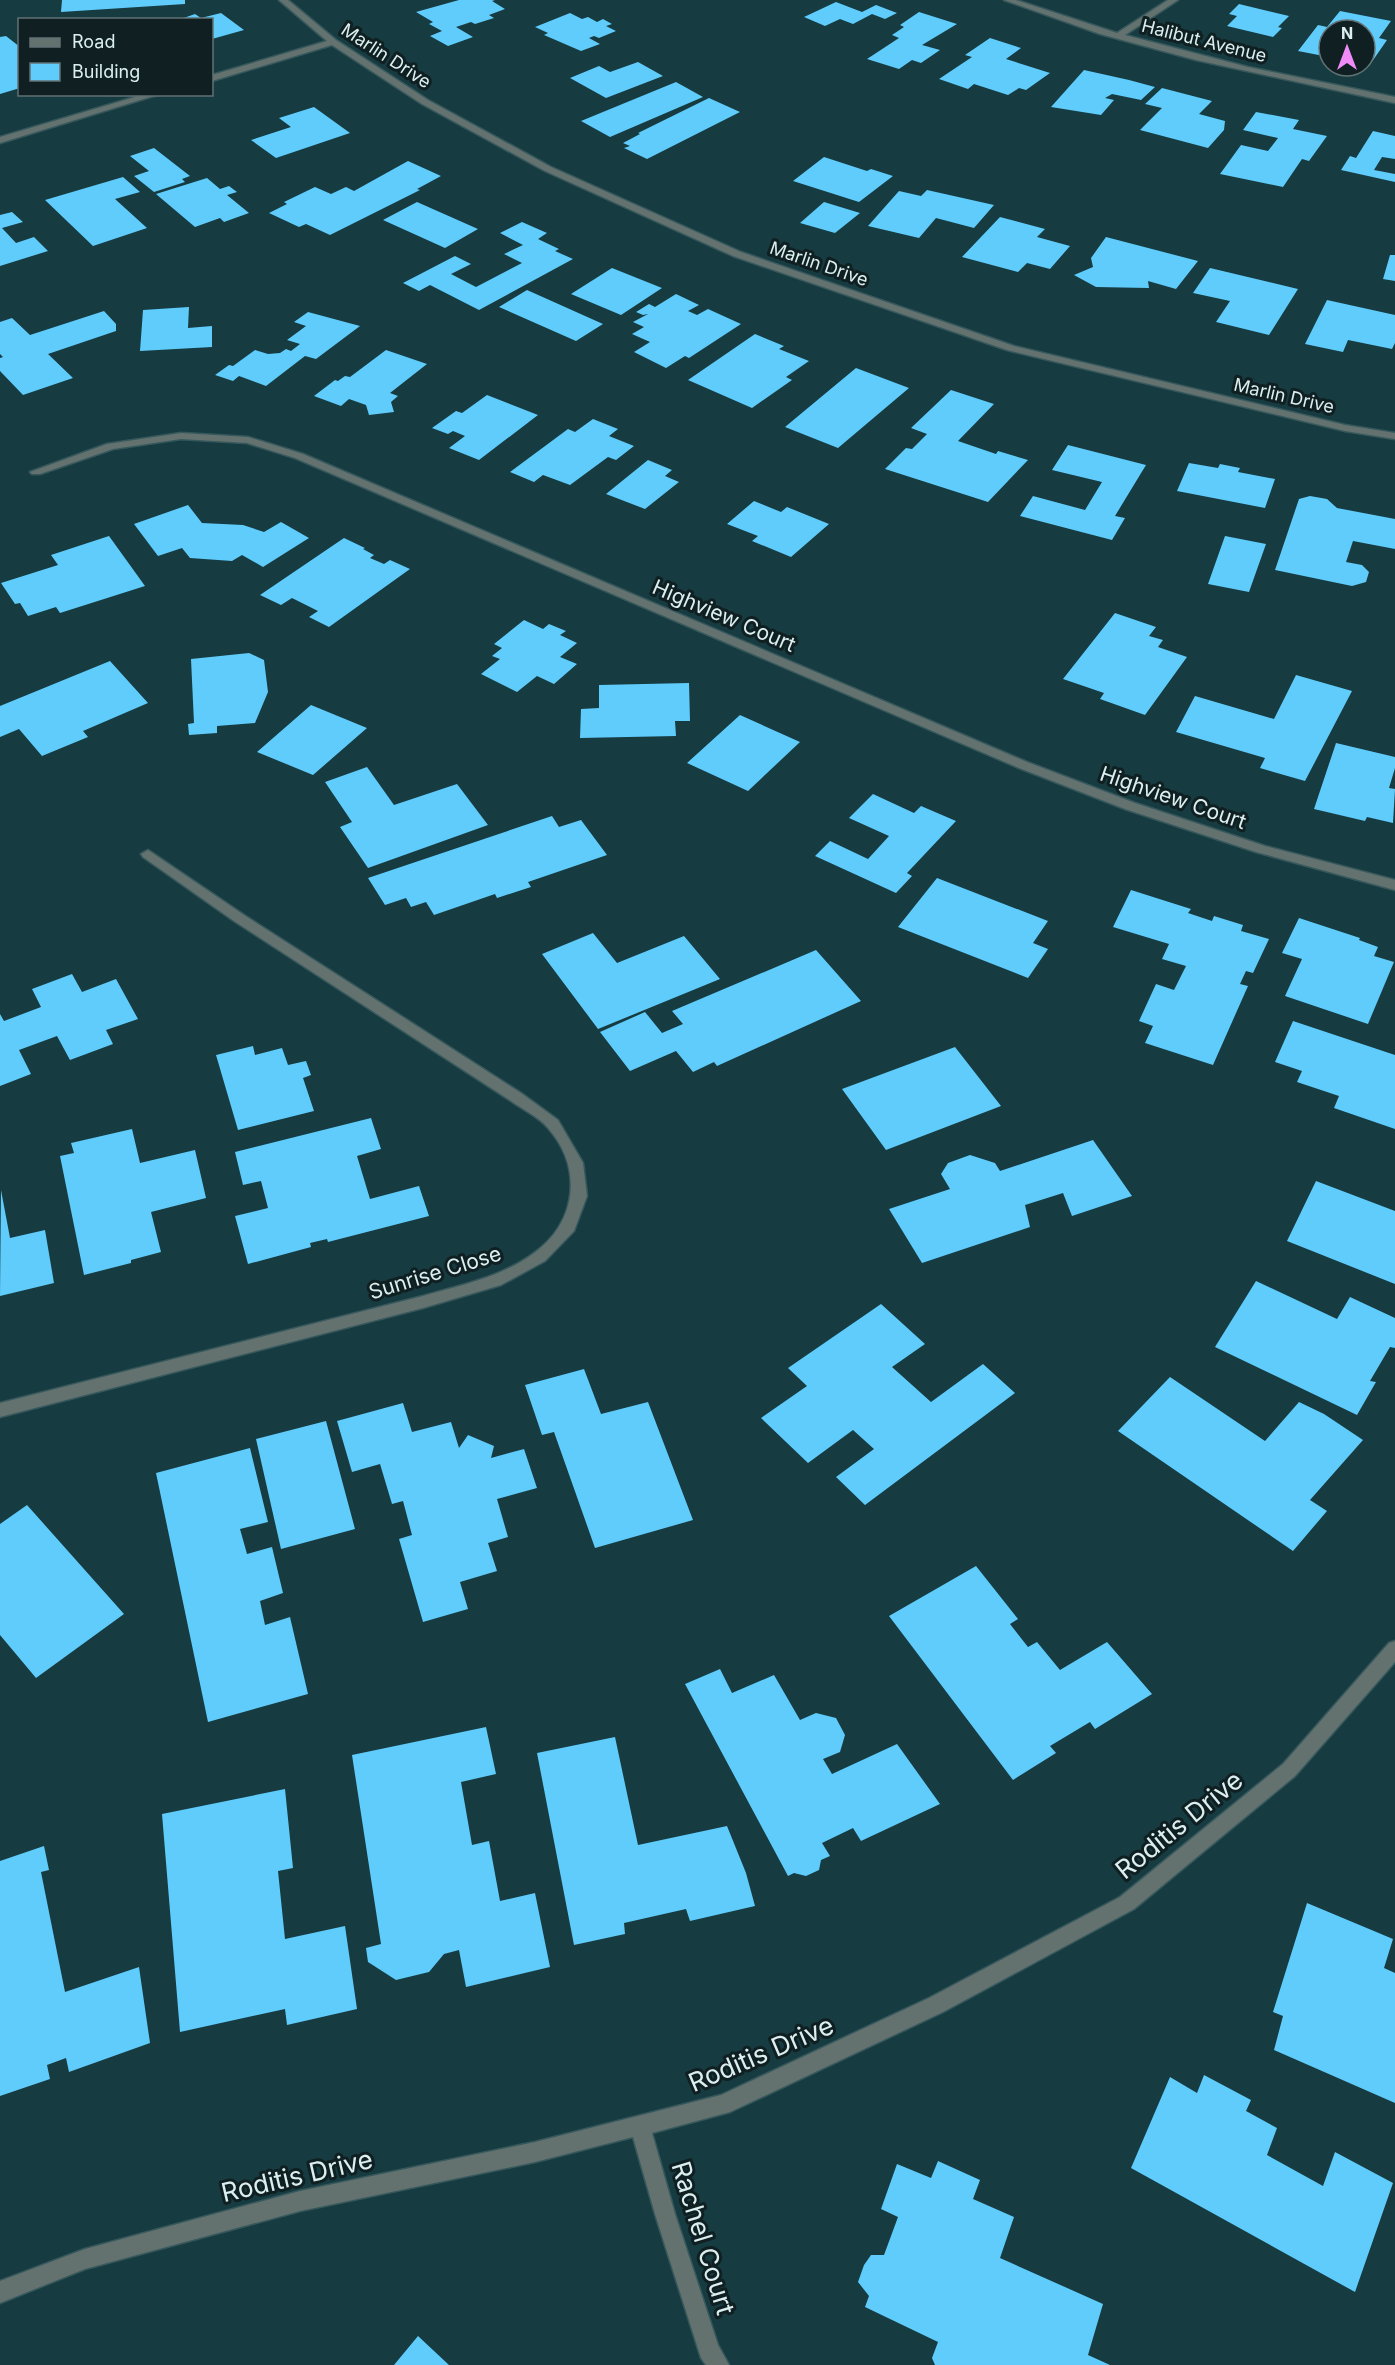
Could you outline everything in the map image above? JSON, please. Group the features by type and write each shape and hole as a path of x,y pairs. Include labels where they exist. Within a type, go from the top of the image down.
{"street":[{"name":"Marlin Drive","path":"283,0 333,42 425,102 548,169 737,254 1011,348 1345,428 1395,436"},
{"name":"Halibut Avenue","path":"1008,0 1118,36 1207,61 1304,83 1395,100"},
{"path":"1118,36 1174,0"},
{"path":"213,78 333,42"},
{"path":"0,140 149,96"},
{"name":"Highview Court","path":"36,472 111,446 181,436 248,440 289,453 1023,765 1130,806 1261,849 1395,885"},
{"name":"Sunrise Close","path":"0,1410 423,1302 496,1281 540,1257 566,1231 579,1196 576,1163 553,1124 516,1097 239,918 148,854"},
{"name":"Roditis Drive","path":"0,2292 85,2259 300,2200 535,2152 723,2105 936,2005 1127,1903 1289,1770 1395,1649"},
{"name":"Rachel Court","path":"640,2125 665,2214 709,2350 718,2365"}],"building":[{"path":"62,0 185,0 185,4 61,12"},
{"path":"459,0 495,0 492,1 505,9 489,15 494,18 456,27 473,37 448,46 430,36 442,31 429,24 433,22 416,12"},
{"path":"836,2 862,12 876,5 897,13 885,19 872,14 853,24 840,19 825,26 804,17"},
{"path":"1239,4 1289,16 1278,27 1282,28 1273,37 1227,26 1237,16 1229,14"},
{"path":"1340,11 1376,18 1334,18"},
{"path":"919,12 957,24 922,45 940,50 921,63 912,60 899,69 867,59 899,38 892,35 904,27 900,25"},
{"path":"221,13 244,30 213,39 213,18 201,18"},
{"path":"570,13 582,19 588,17 597,22 603,19 612,24 606,26 616,31 599,38 594,36 589,38 600,44 581,51 544,35 548,33 535,27"},
{"path":"195,14 201,18 184,18"},
{"path":"1377,18 1391,21 1379,38 1387,40 1377,54"},
{"path":"1317,26 1317,55 1298,51"},
{"path":"6,36 18,45 18,89 0,94 0,37"},
{"path":"990,38 1021,48 1006,59 1050,73 1026,90 1019,88 1008,95 974,84 968,89 939,79 972,57 965,55"},
{"path":"638,62 663,76 606,98 570,78 599,66 610,72"},
{"path":"1084,70 1155,87 1141,100 1112,94 1105,98 1114,100 1101,115 1051,107"},
{"path":"676,82 703,97 610,137 581,121"},
{"path":"1162,88 1212,101 1199,114 1225,121 1224,130 1208,148 1140,130 1162,108 1145,104"},
{"path":"709,98 740,112 647,159 624,148 630,146 623,143 640,134 638,133"},
{"path":"314,107 350,133 276,158 251,140 291,127 279,118"},
{"path":"1256,112 1299,120 1293,129 1327,136 1309,161 1302,159 1283,187 1220,174 1241,145 1268,151 1278,138 1243,130"},
{"path":"1373,131 1395,136 1395,159 1382,157 1374,170 1395,174 1395,182 1341,170 1350,156 1356,158"},
{"path":"154,148 190,176 182,179 185,182 154,192 134,176 149,171 130,156"},
{"path":"824,157 867,171 871,169 893,176 859,202 793,181"},
{"path":"408,161 441,176 417,189 420,190 330,235 306,224 299,227 269,213 287,204 284,202 315,187 331,194 346,187 354,191"},
{"path":"123,177 140,192 115,199 147,228 93,246 45,200"},
{"path":"207,178 220,189 229,186 237,192 227,195 249,213 224,222 220,218 195,227 156,194"},
{"path":"927,190 994,205 974,228 936,218 919,238 868,226 899,191 921,196"},
{"path":"417,202 478,229 445,248 383,220"},
{"path":"824,202 860,213 835,233 800,223"},
{"path":"12,212 23,222 2,228 16,243 34,237 48,251 0,266 0,215"},
{"path":"1000,217 1045,229 1037,237 1070,246 1050,269 1027,263 1018,272 962,257"},
{"path":"522,222 547,233 538,239 559,249 555,251 573,259 479,310 430,285 419,291 403,283 455,256 471,264 451,274 476,287 522,263 504,254 523,245 500,233"},
{"path":"1106,237 1198,261 1176,289 1148,281 1149,288 1096,287 1074,275 1093,267 1091,258"},
{"path":"1390,255 1395,255 1395,281 1383,279"},
{"path":"612,268 662,288 621,315 571,294"},
{"path":"1210,268 1298,289 1269,335 1216,322 1230,301 1193,293"},
{"path":"527,290 603,324 576,341 499,307"},
{"path":"676,294 699,305 688,311 697,315 708,309 741,324 689,358 685,356 666,368 634,352 650,342 632,334 644,327 633,322 648,314 643,315 636,312 649,304 655,307"},
{"path":"1327,300 1395,315 1395,343 1392,349 1348,340 1343,352 1305,344"},
{"path":"189,307 188,328 212,326 212,347 140,351 143,310"},
{"path":"104,311 116,324 116,331 48,354 73,378 23,395 0,371 0,358 3,357 0,354 0,322 12,318 30,335"},
{"path":"308,312 360,326 316,359 305,356 266,386 239,376 233,381 215,375 229,365 233,366 255,350 268,354 280,353 286,349 291,351 300,344 287,340 306,326 294,322"},
{"path":"755,334 784,346 779,349 809,361 786,377 792,380 752,408 688,380"},
{"path":"386,350 427,364 390,393 398,396 391,402 394,412 369,415 366,405 349,399 341,406 314,396 335,380 338,381 345,376 350,377"},
{"path":"856,368 909,388 838,448 785,427"},
{"path":"951,390 994,404 958,441 996,454 998,451 1028,460 988,502 885,469 906,448 912,449 927,434 911,428"},
{"path":"487,395 538,415 479,460 449,448 465,436 453,431 448,434 432,428 456,411 462,413"},
{"path":"593,419 618,429 609,436 634,446 616,460 608,457 570,485 543,475 534,482 510,472 568,429 575,432"},
{"path":"1068,445 1146,465 1115,516 1125,518 1112,540 1020,516 1033,496 1085,510 1102,482 1052,470"},
{"path":"648,460 672,470 665,476 679,482 645,509 606,494"},
{"path":"1189,463 1218,468 1220,464 1240,468 1238,472 1275,479 1265,508 1177,491"},
{"path":"1310,496 1327,499 1337,508 1395,519 1395,549 1353,541 1346,562 1362,565 1369,572 1366,582 1352,586 1275,570 1299,499"},
{"path":"754,501 781,512 787,507 829,524 791,557 752,541 758,536 727,524"},
{"path":"188,505 202,523 243,525 264,532 281,522 309,538 263,567 242,555 232,561 190,558 182,548 158,556 134,524"},
{"path":"109,536 145,586 60,613 56,607 28,616 20,603 15,604 1,583 58,565 51,555"},
{"path":"1225,536 1266,544 1249,592 1208,584"},
{"path":"344,538 374,555 370,558 384,564 390,560 410,569 329,627 309,617 318,611 292,598 281,605 260,595"},
{"path":"1115,613 1156,627 1149,636 1163,640 1158,647 1187,657 1145,715 1100,699 1104,693 1063,679"},
{"path":"524,620 543,629 549,624 566,631 560,635 577,643 560,657 577,664 554,684 537,676 517,692 481,674 500,659 492,656 502,648 494,644"},
{"path":"249,653 264,660 268,692 255,723 217,726 217,733 189,735 188,724 194,723 191,659"},
{"path":"110,661 148,703 83,731 88,737 42,756 19,729 0,737 0,706"},
{"path":"1296,675 1352,691 1305,781 1260,768 1265,758 1176,732 1195,696 1274,719"},
{"path":"689,683 690,721 675,721 676,736 580,738 581,709 599,708 599,685"},
{"path":"311,705 367,728 313,775 257,752"},
{"path":"740,715 800,742 748,791 687,763"},
{"path":"1336,743 1395,757 1395,768 1389,788 1395,789 1393,823 1367,817 1365,821 1314,809"},
{"path":"367,767 394,805 457,784 488,825 368,868 340,827 352,822 325,782"},
{"path":"873,794 914,813 921,806 956,821 907,873 912,876 896,893 815,856 830,841 868,859 889,836 849,818"},
{"path":"552,816 559,827 581,820 607,855 528,882 531,887 497,898 495,894 434,915 426,902 411,907 406,898 385,905 368,878"},
{"path":"937,878 1048,921 1033,943 1048,949 1028,978 898,927"},
{"path":"1131,890 1191,909 1188,913 1212,921 1214,916 1243,925 1241,931 1269,939 1253,973 1246,971 1240,984 1248,986 1213,1065 1145,1043 1153,1026 1139,1021 1156,984 1174,990 1186,966 1162,959 1169,944 1113,927"},
{"path":"1299,918 1360,938 1359,940 1378,947 1374,956 1394,962 1368,1024 1285,996 1302,959 1282,953"},
{"path":"593,933 617,963 684,936 720,979 598,1029 542,954"},
{"path":"816,950 861,1001 717,1066 714,1062 693,1072 676,1051 630,1071 600,1032 645,1012 662,1033 683,1024 672,1011"},
{"path":"72,974 82,992 116,979 138,1019 106,1030 113,1044 70,1060 57,1036 19,1050 31,1074 0,1086 0,1014 4,1021 41,1007 32,989"},
{"path":"1293,1021 1395,1055 1395,1129 1334,1108 1339,1096 1297,1082 1302,1071 1275,1062"},
{"path":"253,1046 255,1055 282,1048 288,1065 306,1061 311,1075 303,1078 314,1111 238,1130 216,1055"},
{"path":"955,1047 1001,1106 886,1150 842,1089"},
{"path":"371,1118 381,1149 357,1156 370,1199 419,1186 429,1216 328,1242 327,1239 310,1243 311,1247 248,1264 235,1216 268,1208 261,1181 243,1185 235,1152"},
{"path":"132,1129 140,1163 195,1150 206,1198 151,1212 161,1252 131,1260 131,1263 84,1275 60,1156 74,1153 71,1143"},
{"path":"1093,1140 1132,1196 1072,1216 1063,1193 1025,1205 1030,1227 922,1263 889,1209 950,1189 941,1174 948,1163 970,1155 995,1163 1000,1171"},
{"path":"1316,1181 1395,1211 1395,1284 1287,1241"},
{"path":"1,1190 10,1238 45,1230 54,1283 0,1296"},
{"path":"1256,1281 1337,1319 1350,1297 1395,1318 1395,1348 1390,1347 1370,1381 1376,1382 1357,1415 1215,1347"},
{"path":"881,1304 925,1344 892,1367 931,1402 983,1364 1015,1393 865,1505 836,1477 874,1449 853,1430 808,1463 761,1418 807,1386 788,1368"},
{"path":"584,1369 601,1414 648,1402 693,1520 595,1548 554,1432 542,1435 525,1385"},
{"path":"1170,1377 1265,1441 1299,1402 1324,1414 1363,1440 1310,1500 1327,1511 1293,1551 1118,1431"},
{"path":"403,1403 412,1432 451,1422 459,1448 468,1435 494,1446 491,1458 524,1449 537,1488 497,1499 508,1537 488,1543 497,1571 460,1582 468,1609 423,1622 399,1539 412,1535 403,1501 392,1504 380,1464 352,1472 337,1421"},
{"path":"326,1421 355,1529 281,1549 256,1439"},
{"path":"250,1448 268,1522 240,1529 247,1554 272,1547 283,1593 260,1601 265,1625 290,1617 308,1694 208,1722 156,1473"},
{"path":"27,1505 124,1614 36,1678 0,1635 0,1524"},
{"path":"976,1566 1018,1619 1010,1624 1028,1647 1037,1642 1060,1670 1107,1642 1152,1694 1095,1729 1090,1722 1050,1746 1056,1753 1013,1780 889,1616"},
{"path":"720,1669 732,1693 774,1675 800,1720 816,1713 836,1718 845,1735 840,1752 823,1759 832,1774 897,1744 940,1804 861,1841 853,1828 822,1843 830,1856 821,1860 819,1870 806,1876 794,1873 788,1876 685,1684"},
{"path":"486,1727 496,1774 461,1782 472,1845 489,1841 500,1901 535,1893 550,1967 466,1987 459,1950 444,1954 429,1972 396,1980 368,1962 366,1948 381,1944 352,1755"},
{"path":"615,1737 638,1845 727,1826 746,1873 755,1906 690,1921 686,1909 624,1923 625,1934 574,1945 537,1753"},
{"path":"285,1789 293,1868 278,1871 285,1939 345,1926 357,2009 287,2025 285,2009 180,2032 162,1814"},
{"path":"44,1846 49,1870 41,1872 65,1992 139,1967 150,2043 69,2072 66,2058 47,2065 50,2079 0,2096 0,1861"},
{"path":"1307,1903 1393,1939 1384,1968 1395,1973 1395,2103 1274,2050 1283,2016 1273,2012"},
{"path":"1204,2075 1251,2100 1246,2111 1277,2128 1267,2155 1323,2186 1335,2152 1393,2183 1355,2292 1131,2168 1170,2077 1197,2093"},
{"path":"938,2161 980,2180 973,2199 1014,2217 1000,2258 1103,2304 1088,2355 1110,2365 935,2365 932,2358 938,2342 865,2307 869,2296 858,2282 864,2265 871,2255 884,2255 898,2217 881,2209 897,2164 931,2178"},
{"path":"418,2336 449,2365 394,2365"}]}
